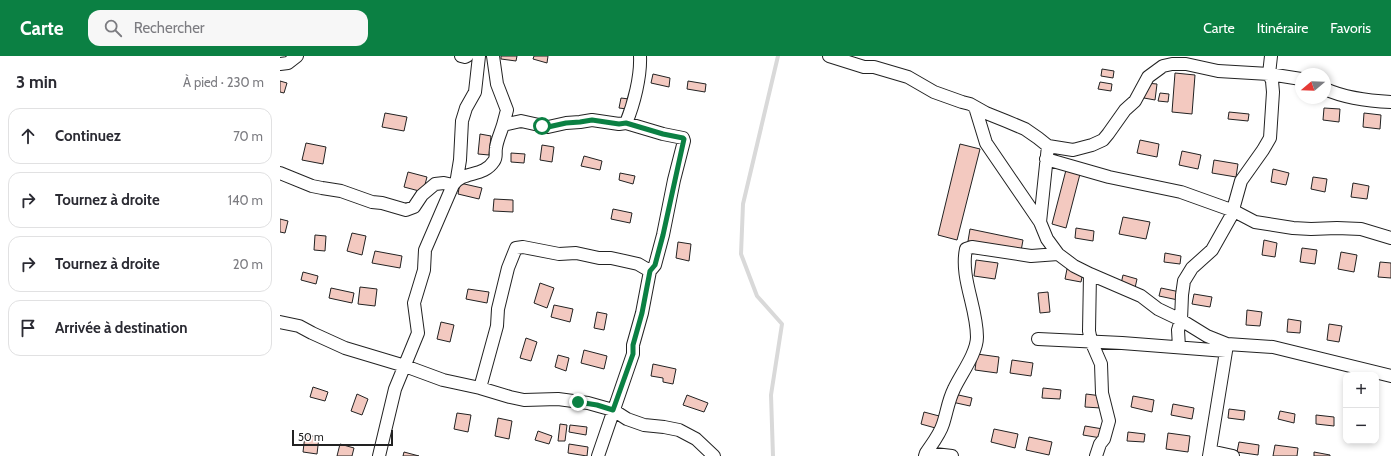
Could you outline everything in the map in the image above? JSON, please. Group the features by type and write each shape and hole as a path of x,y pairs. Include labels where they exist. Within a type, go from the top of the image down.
{"street":[{"path":"280,64 288,63 297,56"},
{"path":"460,56 467,56"},
{"path":"379,456 392,398 418,333 414,303 424,270 425,250 455,181 460,160 462,121 466,108 475,92 478,56"},
{"path":"280,173 322,188 341,191 372,202 382,203 406,210 414,207 422,195 435,184 455,181 484,170 494,161 496,157 496,149 506,110 497,84 493,56"},
{"path":"626,123 634,98 640,56"},
{"path":"829,56 864,67 874,67 908,77 934,92 970,104 986,113 1006,120 1024,129 1048,146 1073,150 1092,145 1103,140 1125,110 1135,101 1148,77 1162,66 1186,64 1218,71 1269,74 1295,78"},
{"path":"1178,347 1178,330 1181,320 1184,281 1192,268 1212,250 1234,211 1235,200 1241,181 1270,138 1273,92 1272,81 1269,74 1271,56"},
{"path":"1331,92 1361,99 1391,102"},
{"path":"975,107 986,143 1040,222 1047,239 1058,254 1074,266 1141,296 1158,309 1181,320 1227,348"},
{"path":"503,124 521,121 548,127 592,120 619,124 626,123 684,139 663,235 655,265 650,271 642,313 633,345 633,354 598,456"},
{"path":"1040,222 1048,146"},
{"path":"1046,159 1109,177 1181,192 1234,211 1255,222 1274,226 1311,229 1361,229 1391,238"},
{"path":"480,388 497,326 498,309 508,268 516,248 523,247 559,254 576,253 599,258 611,258 638,264 650,271"},
{"path":"952,456 926,455 943,425 953,390 974,351 977,338 974,315 965,274 966,249 972,247 1031,256 1058,254"},
{"path":"1090,274 1089,320 1091,341 1101,364 1102,392 1109,418 1105,435 1096,456"},
{"path":"280,322 299,326 345,348 405,366 443,380 524,400 565,399 588,403 613,410 627,419 644,426 679,430 696,439 714,456"},
{"path":"1038,339 1178,347 1273,347 1391,376"},
{"path":"1227,348 1210,453 1233,456"}],"building":[{"path":"501,56 517,56 516,61 501,59"},
{"path":"534,56 548,56 547,63 533,59"},
{"path":"1102,69 1114,71 1113,78 1101,76"},
{"path":"1175,73 1195,75 1192,114 1172,112"},
{"path":"653,74 670,78 669,87 651,83"},
{"path":"280,81 287,83 284,93 280,92"},
{"path":"688,81 706,84 705,92 687,89"},
{"path":"1100,82 1112,84 1111,91 1098,89"},
{"path":"1146,83 1157,84 1155,100 1144,98"},
{"path":"1160,93 1169,94 1168,102 1158,101"},
{"path":"621,98 629,99 627,109 619,108"},
{"path":"1324,108 1340,109 1339,122 1323,120"},
{"path":"1229,112 1249,114 1248,121 1228,119"},
{"path":"385,113 407,117 404,131 382,127"},
{"path":"1364,113 1381,115 1380,129 1363,127"},
{"path":"480,134 491,136 489,155 478,154"},
{"path":"1140,140 1159,144 1157,157 1137,153"},
{"path":"306,143 326,147 323,164 302,160"},
{"path":"960,144 980,149 957,240 938,235"},
{"path":"542,145 554,147 552,162 540,160"},
{"path":"1182,151 1201,155 1198,169 1179,165"},
{"path":"511,153 525,154 524,163 511,162"},
{"path":"584,156 602,161 600,170 581,166"},
{"path":"1214,160 1238,164 1236,177 1212,173"},
{"path":"1273,169 1289,173 1286,185 1271,182"},
{"path":"1066,170 1080,174 1066,228 1052,224"},
{"path":"408,172 427,177 423,192 404,187"},
{"path":"620,173 635,176 633,184 619,180"},
{"path":"1313,177 1327,179 1325,192 1311,189"},
{"path":"460,183 482,188 479,199 458,194"},
{"path":"1353,183 1369,186 1367,199 1351,197"},
{"path":"494,199 513,200 513,212 493,211"},
{"path":"613,209 632,213 630,223 611,219"},
{"path":"1123,217 1150,222 1146,239 1119,234"},
{"path":"280,219 288,221 285,233 280,232"},
{"path":"1076,228 1094,231 1093,241 1075,238"},
{"path":"970,229 1023,240 1021,251 968,241"},
{"path":"352,233 366,236 362,255 347,251"},
{"path":"315,235 326,236 325,251 314,250"},
{"path":"1264,240 1277,243 1275,257 1262,255"},
{"path":"678,242 691,244 689,261 676,258"},
{"path":"1302,248 1317,250 1315,264 1300,262"},
{"path":"375,251 402,256 400,268 372,263"},
{"path":"1341,252 1357,255 1354,272 1338,269"},
{"path":"1165,253 1181,256 1180,264 1164,262"},
{"path":"976,260 998,263 995,279 974,276"},
{"path":"1380,262 1391,263 1391,278 1378,277"},
{"path":"1067,269 1083,272 1081,282 1065,279"},
{"path":"303,272 318,276 316,284 301,280"},
{"path":"1123,275 1137,279 1135,288 1121,284"},
{"path":"540,283 554,288 547,308 534,303"},
{"path":"360,287 377,289 375,306 358,304"},
{"path":"331,288 354,293 352,303 329,298"},
{"path":"1161,288 1180,292 1178,300 1159,296"},
{"path":"468,289 489,292 487,303 466,299"},
{"path":"1048,292 1050,312 1040,313 1038,293"},
{"path":"1194,294 1212,297 1210,307 1192,304"},
{"path":"554,305 573,309 570,322 551,317"},
{"path":"1247,310 1262,312 1260,326 1246,325"},
{"path":"597,312 607,314 604,330 594,328"},
{"path":"1288,319 1301,321 1300,333 1287,332"},
{"path":"441,322 454,325 450,342 437,339"},
{"path":"1329,324 1342,326 1339,342 1327,340"},
{"path":"526,338 537,342 531,361 520,358"},
{"path":"584,350 607,356 604,369 581,363"},
{"path":"977,354 999,357 997,373 975,370"},
{"path":"558,355 569,358 566,371 555,367"},
{"path":"1012,360 1033,363 1031,376 1010,373"},
{"path":"653,364 676,369 673,384 663,382 663,378 651,376"},
{"path":"313,387 328,392 325,401 310,397"},
{"path":"1043,388 1061,390 1060,399 1042,398"},
{"path":"357,394 368,399 362,415 351,411"},
{"path":"954,394 972,398 970,406 952,402"},
{"path":"1086,394 1102,396 1101,408 1085,407"},
{"path":"687,395 708,403 704,412 683,405"},
{"path":"1133,396 1154,400 1152,412 1131,407"},
{"path":"1173,404 1194,408 1192,419 1171,415"},
{"path":"1229,409 1245,411 1244,420 1228,418"},
{"path":"1280,411 1295,414 1294,423 1278,419"},
{"path":"924,412 943,417 939,429 921,424"},
{"path":"457,413 471,415 468,432 454,429"},
{"path":"1316,415 1334,417 1334,426 1316,424"},
{"path":"498,418 512,421 509,439 495,436"},
{"path":"560,424 567,425 565,441 558,441"},
{"path":"570,425 587,427 586,435 569,432"},
{"path":"1085,426 1103,429 1101,438 1083,435"},
{"path":"994,429 1018,434 1015,448 991,442"},
{"path":"538,431 552,436 549,444 535,440"},
{"path":"1128,432 1145,434 1144,442 1127,441"},
{"path":"1168,433 1190,436 1188,452 1166,449"},
{"path":"305,435 319,437 317,454 303,452"},
{"path":"1029,437 1052,442 1049,455 1026,450"},
{"path":"1239,442 1259,445 1258,455 1237,452"},
{"path":"340,444 354,448 352,456 337,456"},
{"path":"569,444 588,447 587,456 568,453"},
{"path":"1275,445 1298,448 1297,456 1273,456"},
{"path":"404,452 419,456 403,456"},
{"path":"1314,452 1330,455 1330,456 1314,456"}],"waterway":[{"path":"773,456 771,395 782,324 757,296 741,254 743,204 778,56"}],"route":[{"path":"542,126 548,127 569,122 592,120 619,124 626,123 684,139 663,235 655,265 650,271 642,313 632,348 633,354 613,410 597,405 578,402"}]}
